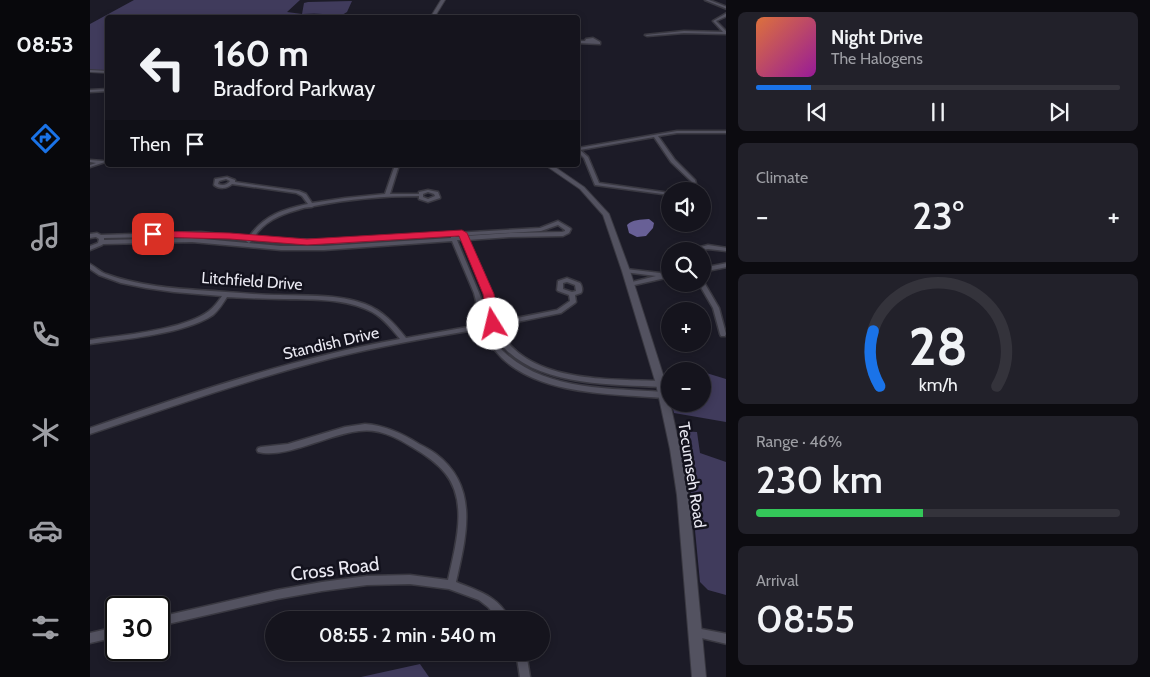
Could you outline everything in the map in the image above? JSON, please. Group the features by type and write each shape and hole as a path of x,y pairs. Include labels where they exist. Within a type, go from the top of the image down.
{"street":[{"path":"434,15 443,0"},
{"path":"706,0 726,8"},
{"path":"726,14 714,21 726,33"},
{"path":"647,35 684,32 726,33"},
{"path":"580,42 586,42"},
{"path":"90,71 105,72"},
{"path":"90,91 105,90"},
{"path":"580,150 655,135 694,130 726,132"},
{"path":"655,135 672,161 693,182"},
{"path":"580,152 586,157 597,184 661,193"},
{"path":"90,161 103,162 90,166"},
{"path":"388,196 396,167"},
{"name":"Tecumseh Road","path":"551,167 582,188 606,214 661,384"},
{"path":"232,183 297,192 304,195 312,206"},
{"path":"247,244 258,228 273,217 291,210 388,196 420,196"},
{"path":"90,236 102,240 192,240 281,248 324,248 452,236 464,235 540,229 558,223 568,229 563,234 464,235"},
{"path":"90,248 102,240 162,234 334,242 452,236"},
{"path":"464,235 489,294 493,324 497,333 518,355 550,372 595,380 661,384"},
{"path":"452,236 474,288 482,326 509,360 544,380 582,388 661,395"},
{"path":"711,248 726,250"},
{"path":"711,268 726,265"},
{"name":"Litchfield Drive","path":"90,266 95,272 104,277 121,282 226,294 330,299 356,304 374,310 383,316 404,340"},
{"path":"626,271 661,275"},
{"path":"630,284 661,277"},
{"path":"707,292 716,308 724,334"},
{"path":"90,342 135,335 199,319 216,308 226,294"},
{"name":"Standish Drive","path":"90,431 245,379 299,364 404,340 559,312 573,302 572,294"},
{"name":"Tecumseh Road","path":"666,412 683,495 699,677"},
{"path":"261,450 280,451 345,430 378,428 415,444 443,463 455,478 461,493 463,515 451,584"},
{"name":"Cross Road","path":"170,620 300,590 340,584 422,579 451,584 482,596 498,611"},
{"path":"696,633 726,639"},
{"path":"90,638 105,635"},
{"path":"522,661 525,677"}],"shaded area":[{"path":"134,0 300,0 287,12 302,14 304,3 352,1 347,12 342,15 303,13 326,15 106,15"},
{"path":"105,16 105,72 90,70 90,24"},
{"path":"649,219 654,223 653,228 646,236 637,237 629,233 627,225 629,223"},
{"path":"711,374 726,379 726,422 674,413 711,412"},
{"path":"680,431 697,432 700,453 726,462 726,595 708,590 700,582 692,499"},
{"path":"420,664 429,677 361,677"}],"route":[{"path":"153,234 201,234 279,241 334,242 462,233 489,294 493,324"}]}
